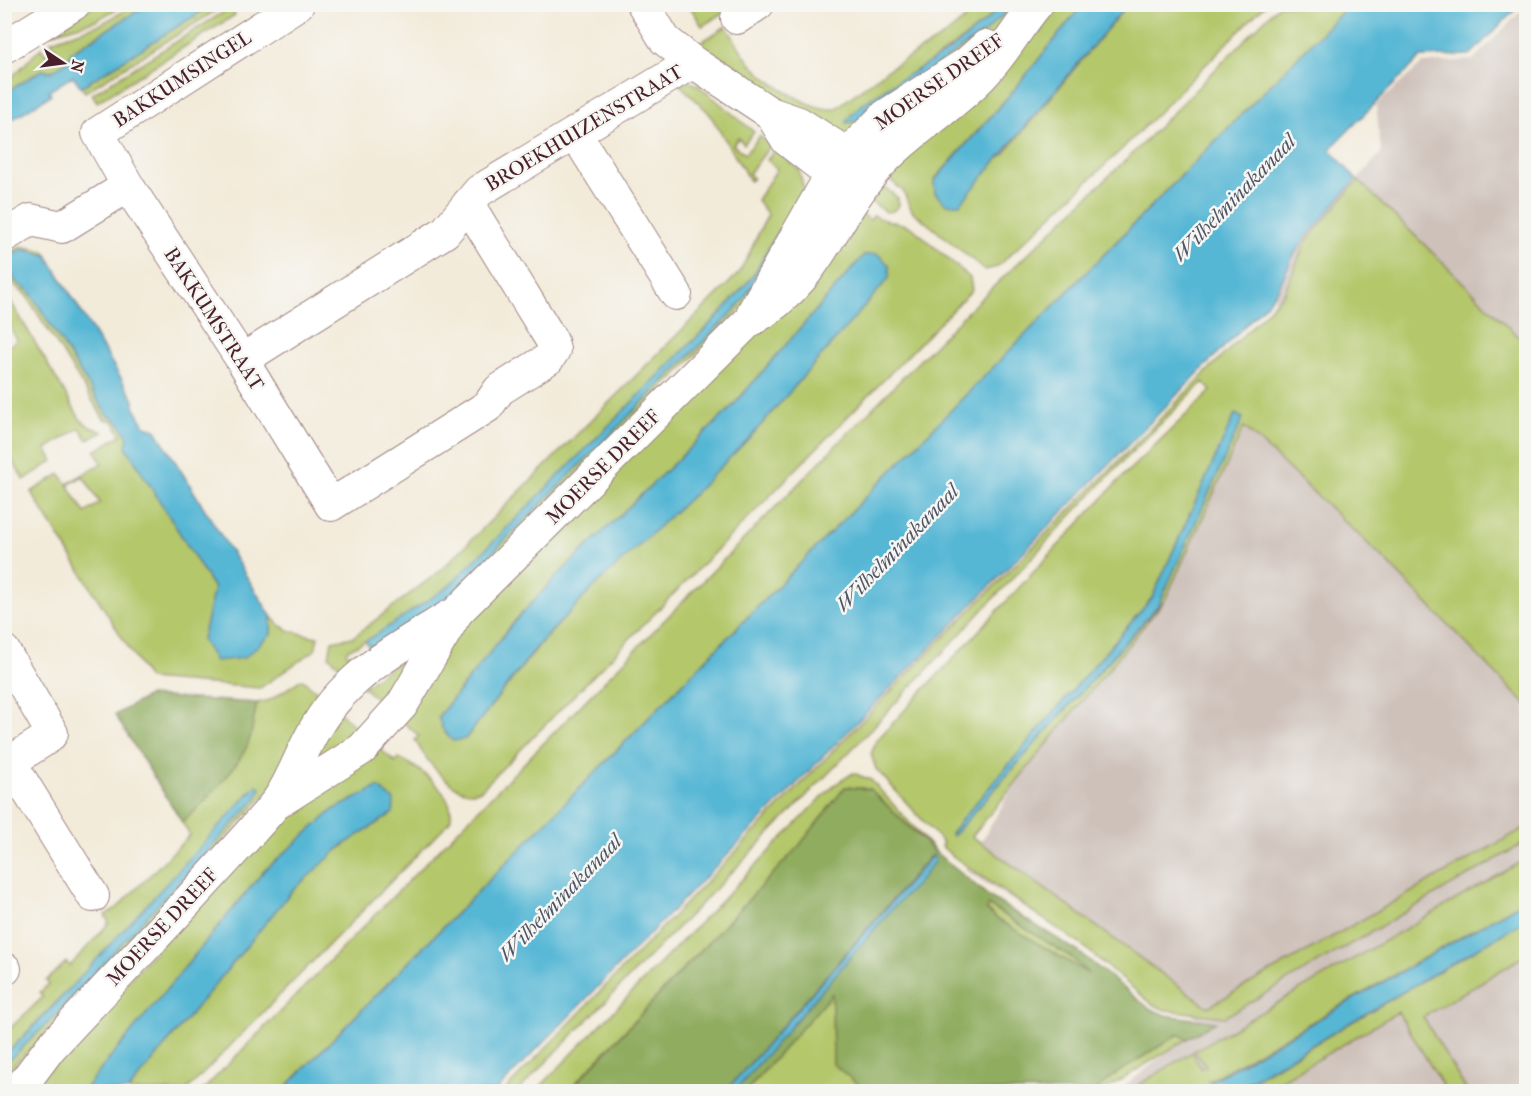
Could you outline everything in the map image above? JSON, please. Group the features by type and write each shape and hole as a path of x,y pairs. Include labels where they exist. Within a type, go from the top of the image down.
{"street":[{"path":"4,47 74,4"},
{"name":"BAKKUMSINGEL","path":"98,133 298,4"},
{"path":"644,4 665,40 693,62 770,113 799,123 840,164 865,184"},
{"name":"MOERSE DREEF","path":"274,806 340,765 377,733 402,705 457,612 748,322 840,164 885,116 1027,16"},
{"name":"MOERSE DREEF","path":"748,322 771,309 808,273 865,184 895,148 977,81 1002,56 1027,16"},
{"name":"BROEKHUIZENSTRAAT","path":"242,360 445,232 479,191 693,62"},
{"name":"BAKKUMSTRAAT","path":"98,133 128,186 242,360 331,505 488,406 499,390 548,359 554,350 552,341 468,204"},
{"path":"575,133 676,294"},
{"path":"4,236 31,220 62,227 128,186"},
{"name":"MOERSE DREEF","path":"17,1092 50,1048 274,806 318,723 348,687 392,650 457,612"},
{"path":"4,651 52,733 50,737 7,764 93,896"},
{"name":"MOERSE DREEF","path":"4,1081 50,1048"}],"shaded area":[{"path":"1526,6 1526,1091 1118,1091 1205,1023 965,870 1227,415 1292,254 1381,153 1376,105 1423,63 1473,60"}],"green space":[{"path":"94,5 123,5 97,20 50,34"},
{"path":"135,5 147,5 71,52 64,65 52,70 42,70 5,93 5,84 41,48 45,54 55,48 51,41 101,24"},
{"path":"212,5 225,5 85,92 81,87"},
{"path":"689,5 737,5 702,26"},
{"path":"982,5 1003,5 948,50 850,116 870,111 986,31 1013,5 1021,5 986,40 849,134 827,132 695,46 726,26 747,59 771,81 805,102 827,109 836,108 887,70 944,36"},
{"path":"1053,5 1083,5 1014,90 934,180 935,193 946,204 1005,153 1127,5 1265,5 1122,149 997,267 985,270 912,211 903,191 883,174 1028,35 1032,38 1030,33"},
{"path":"1279,5 1349,5 282,1091 201,1092 968,311 1132,154"},
{"path":"230,8 235,15 97,102 92,94"},
{"path":"688,81 698,85 754,132 744,144 738,138 733,145 745,154 760,136 770,146 749,174 753,178 750,181 709,113 679,84"},
{"path":"775,149 799,170 804,190 756,294 443,609 347,673 329,656 332,641 353,637 441,570 737,275 768,215 757,200 777,169 767,160","holes":["779,229 763,273 736,308 450,595 365,651 347,655 346,651 380,633 448,587 721,313 753,276"]},
{"path":"1358,180 1526,344 1526,705 1379,554 1244,427 1165,600 972,836 1208,1007 1526,827 1526,842 1225,1017 1165,1010 1152,1004 1084,947 951,855 941,846 943,843 876,769 871,754 877,740 1125,474 1211,391 1203,382 1117,467 859,742 518,1091 503,1092 922,659 1270,308 1284,293 1305,243","holes":["1235,414 1159,605 953,836 951,834 962,819 1152,598"]},
{"path":"877,181 898,198 898,206 893,211 886,212 865,197"},
{"path":"862,214 870,220 874,215 883,220 909,226 970,278 972,290 482,789 473,792 453,785 426,758 415,740 419,736 401,720 448,638 758,329 761,333 763,331 760,327 843,234 849,237","holes":["864,256 889,278 753,434 695,493 594,587 541,643 465,739 438,717 514,622 556,577 729,410"]},
{"path":"21,246 44,251 47,255 22,250 6,260 16,282 30,292 107,415 116,418 128,437 126,447 214,588 202,640 271,634 271,616 286,629 318,637 315,650 260,688 148,679 31,492 60,474 67,484 102,463 95,451 121,435 113,421 104,419 26,295 8,280 4,257","holes":["83,476 100,503 85,513 68,485"]},
{"path":"4,290 80,419 90,427 103,432 88,440 80,428 46,449 53,461 24,480 5,449 5,349 17,340 5,319"},
{"path":"409,654 415,662 385,706 363,687"},
{"path":"302,679 324,698 278,781 36,1044 5,1073 5,1064 49,1022 258,796 251,790 218,830 5,1055 5,1033 43,997 40,992 49,984 46,981 66,962 70,966 109,923 105,915 117,908 190,835 182,822 195,811 247,745 257,703 270,700"},
{"path":"148,696 257,703 252,732 245,751 230,773 182,822 115,715"},
{"path":"339,712 361,732 317,765 316,746"},
{"path":"377,746 395,762 399,758 417,768 435,783 448,802 451,811 450,821 186,1091 128,1091 291,892 325,860 368,827 376,788 333,810 264,871 83,1091 25,1092 284,811"},
{"path":"853,773 871,780 936,852 870,789 845,787 799,846 568,1091 535,1092 834,785"},
{"path":"845,787 870,789 935,852 990,897 1079,952 1149,1008 1165,1015 1216,1022 1187,1039 1178,1034 1114,1075 1094,1091 866,1091 833,1064 832,994 746,1091 735,1091 891,910 921,879 930,856 726,1091 568,1092 799,846","holes":["988,905 1071,957 1089,974 997,919 986,910"]},
{"path":"1526,859 1526,900 1208,1081 1210,1084 1196,1091 1127,1092 1192,1052 1201,1068 1206,1066 1194,1051"},
{"path":"988,905 1071,957 1091,976 997,919 986,910"},
{"path":"1526,920 1526,955 1423,1017 1467,1091 1446,1091 1398,1012 1264,1091 1233,1092"},
{"path":"832,993 833,1064 866,1091 746,1092"},
{"path":"1179,1034 1187,1039 1103,1091 1094,1092 1114,1075"}],"water":[{"path":"1083,4 1127,5 960,204 946,204 935,193 934,181 1014,90"},
{"path":"147,5 212,5 81,87 73,76 49,91 51,95 5,124 5,93 42,70 51,72 68,61 71,52"},
{"path":"1003,5 1013,5 986,31 856,121 846,123 862,105 950,50"},
{"name":"Wilhelminakanaal","path":"1349,5 1520,5 1470,55 1421,57 1330,149 1356,179 1303,241 1292,258 1278,289 1266,304 496,1091 282,1091"},
{"path":"786,223 744,299 729,316 450,595 379,643 368,646 366,641 448,587 721,313 753,276"},
{"path":"22,249 47,255 134,400 134,407 145,426 155,429 271,616 271,634 244,658 215,661 202,640 214,588 126,447 128,437 122,427 107,415 30,292 16,282 6,260"},
{"path":"878,254 889,265 889,278 753,434 695,493 594,587 540,643 465,739 453,741 443,730 438,717 515,621 556,577 729,410 864,255"},
{"path":"1235,414 1243,418 1159,604 953,836 951,834 962,819 1152,598"},
{"path":"257,785 261,788 256,799 49,1022 5,1064 5,1055 46,1014"},
{"path":"378,787 394,800 393,813 343,845 291,892 128,1091 83,1091 264,871 333,810"},
{"path":"933,855 935,861 917,884 891,910 735,1091 726,1091"},
{"path":"1526,900 1526,920 1233,1091 1216,1091 1211,1081"}]}
